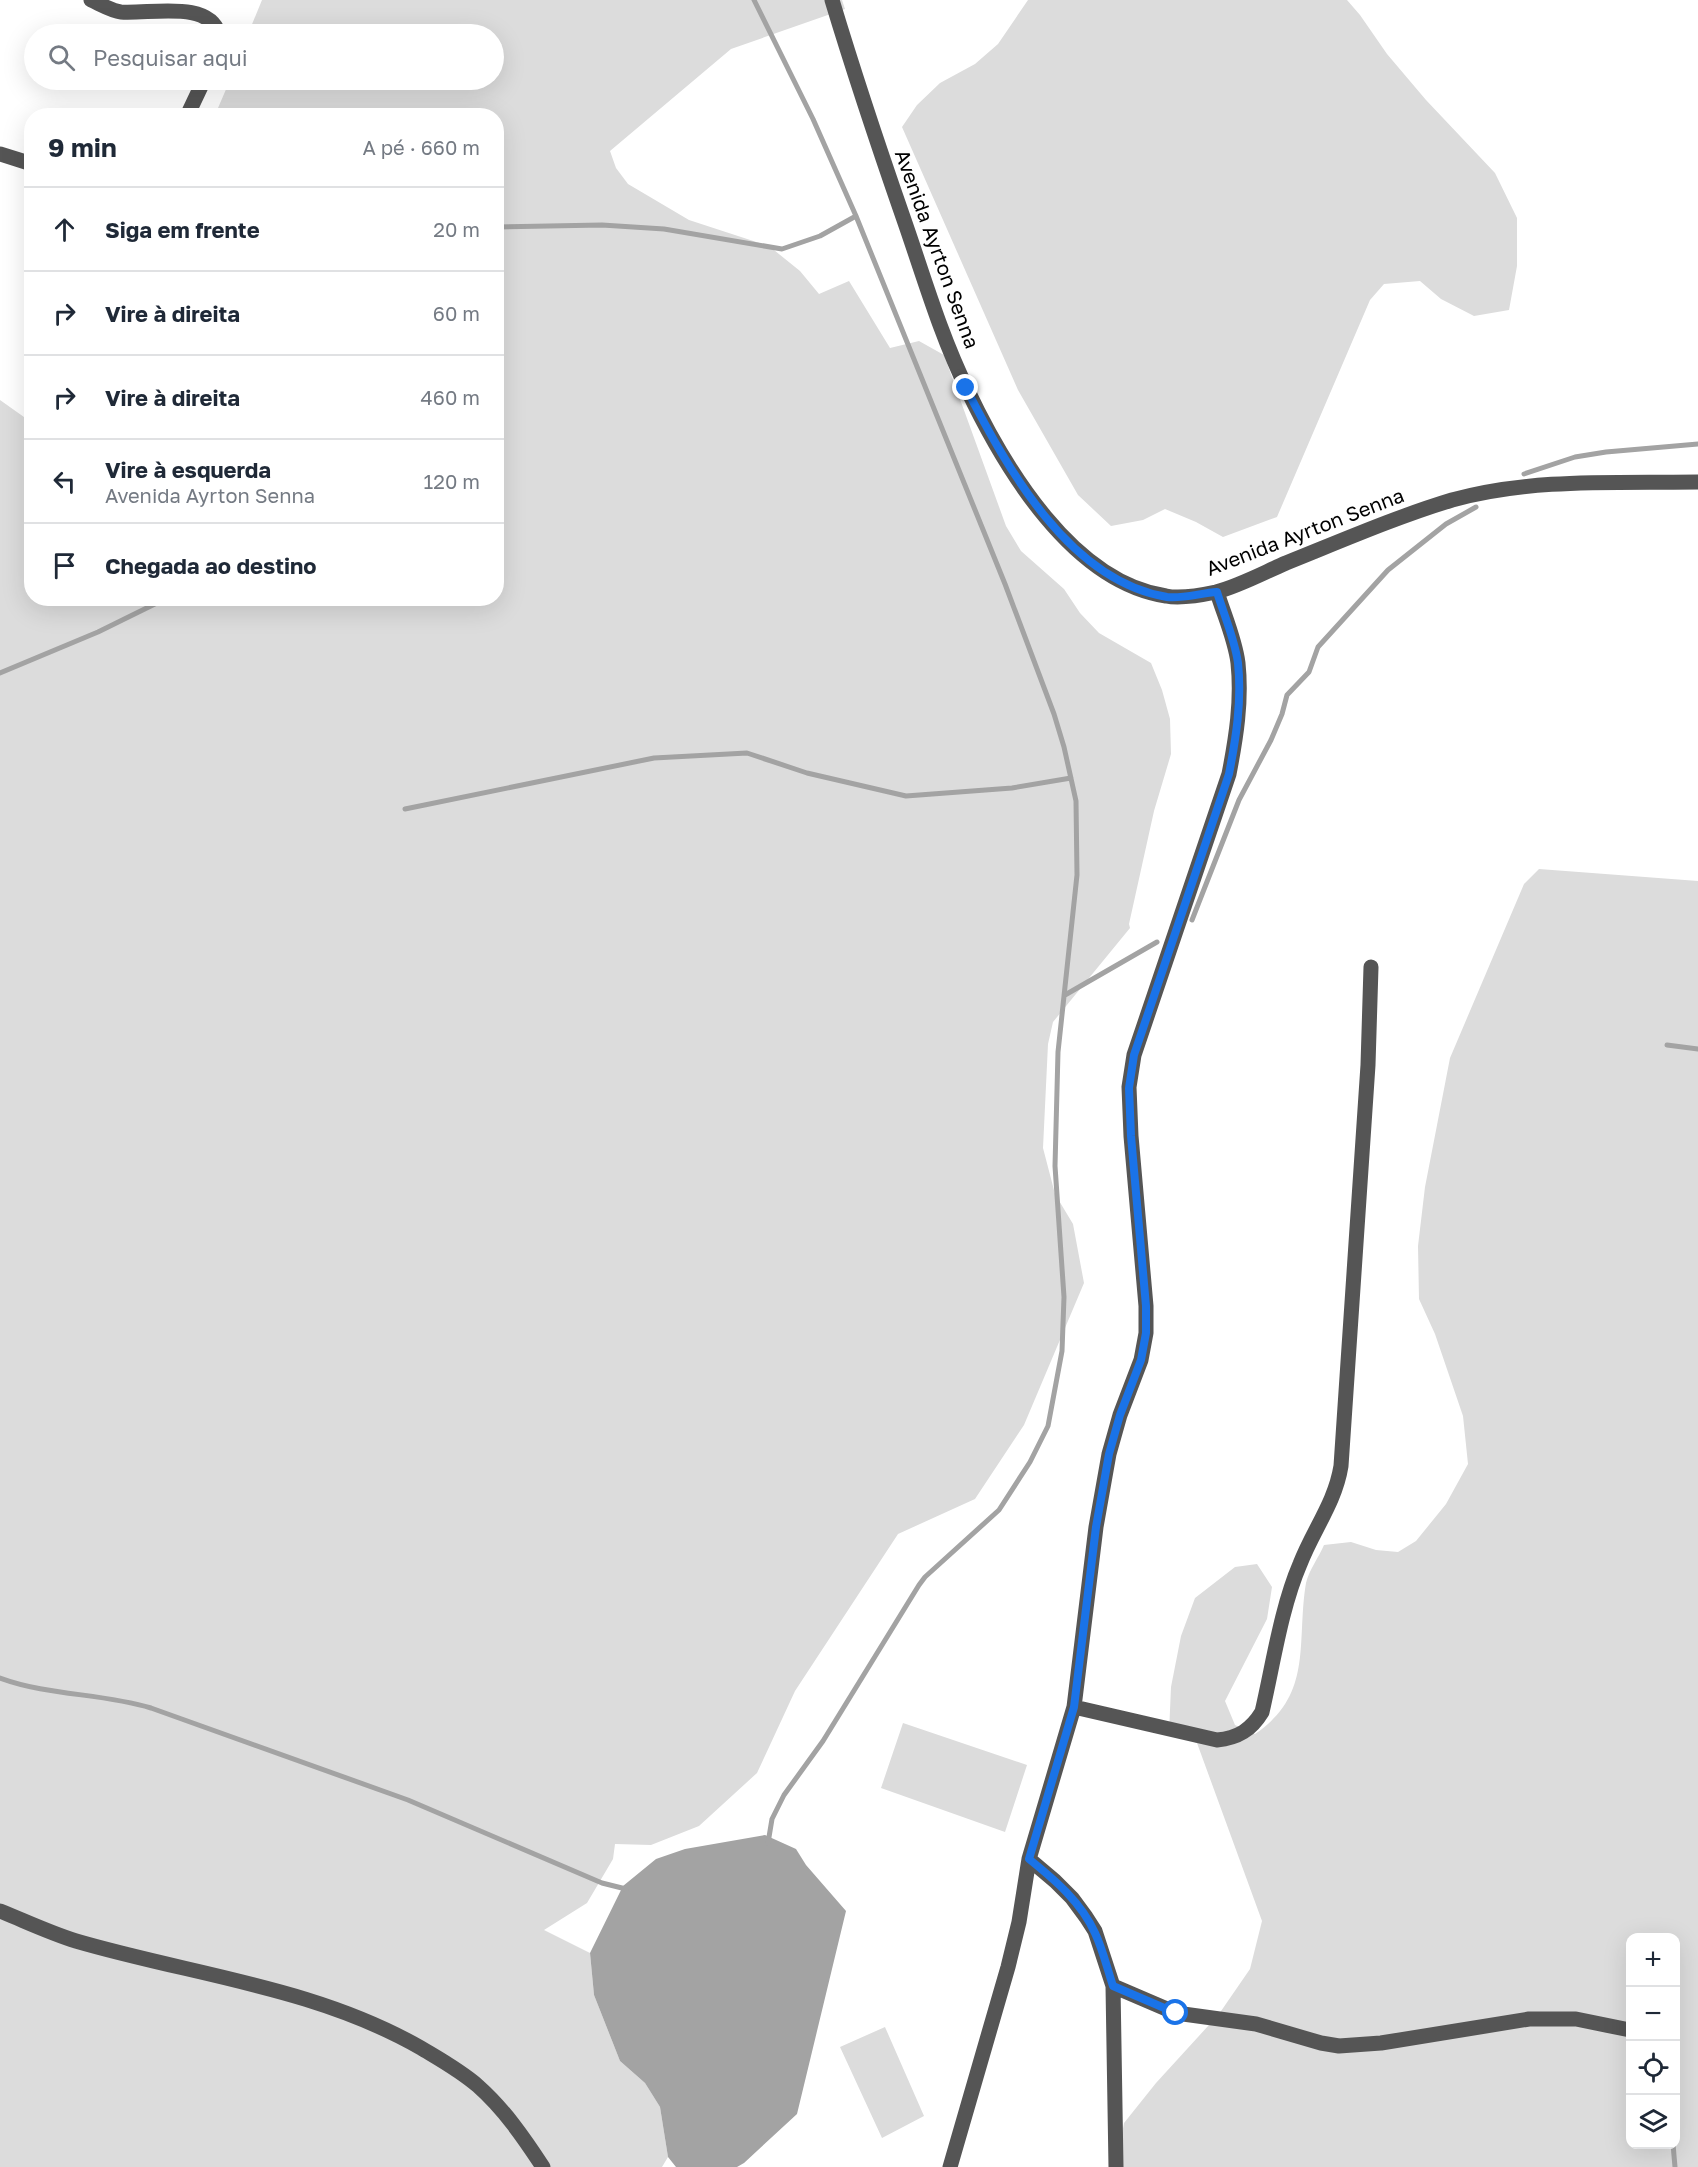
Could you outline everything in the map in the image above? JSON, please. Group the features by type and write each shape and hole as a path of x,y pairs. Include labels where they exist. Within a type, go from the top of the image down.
{"street":[{"path":"91,0 120,12 182,5 198,8 207,14 215,24"},
{"name":"Avenida Ayrton Senna","path":"832,0 946,341 966,388 1013,472 1035,502 1064,537 1095,565 1121,581 1148,592 1170,597 1217,592 1395,519 1454,500 1497,490 1535,486 1698,482"},
{"path":"191,108 199,90"},
{"path":"0,154 24,162"},
{"path":"950,2167 1008,1966 1019,1922 1029,1859 1074,1707 1096,1527 1109,1454 1120,1415 1141,1360 1146,1333 1146,1306 1129,1088 1134,1055 1229,774 1237,729 1238,661 1217,592"},
{"path":"1074,1707 1217,1740 1230,1739 1245,1732 1255,1724 1262,1712 1290,1593 1303,1556 1336,1490 1341,1466 1368,1065 1371,967"},
{"path":"1029,1859 1061,1886 1086,1917 1095,1931 1113,1986 1116,2167"},
{"path":"0,1911 75,1941 298,1995 373,2024 439,2058 479,2087 523,2136 543,2167"},
{"path":"1113,1986 1176,2013 1256,2024 1339,2046 1381,2043 1529,2019 1576,2019 1626,2029"}],"shaded area":[{"path":"262,0 842,0 845,9 731,49 610,151 616,168 628,184 689,220 769,246 800,271 819,294 849,281 890,348 919,341 944,355 1006,526 1021,551 1064,589 1080,613 1099,633 1151,663 1170,719 1171,754 1154,811 1130,928 1053,1022 1048,1044 1043,1148 1055,1194 1073,1224 1084,1283 1024,1425 975,1499 898,1534 795,1691 757,1773 699,1826 651,1845 615,1844 613,1859 587,1903 544,1930 590,1953 594,1995 620,2061 645,2083 660,2107 668,2157 662,2167 0,2167 0,400 24,417 24,606 504,606 504,108 218,108 226,90 504,90 504,24 252,24"},
{"path":"1028,0 1347,0 1387,54 1426,100 1495,173 1517,218 1517,266 1509,310 1474,316 1441,299 1420,281 1384,284 1370,300 1277,517 1223,537 1165,509 1143,520 1111,526 1078,495 1018,390 902,127 917,105 940,83 975,64 998,44"},
{"path":"1539,869 1698,881 1698,2167 1116,2167 1124,2123 1156,2083 1219,2014 1250,1969 1262,1921 1197,1743 1169,1733 1171,1687 1181,1636 1195,1598 1235,1567 1257,1564 1272,1587 1267,1619 1225,1701 1235,1725 1255,1734 1274,1718 1286,1702 1294,1684 1299,1666 1306,1583 1324,1545 1351,1542 1376,1550 1398,1552 1416,1541 1446,1504 1468,1464 1463,1416 1435,1334 1419,1299 1418,1246 1425,1187 1450,1058 1524,884"},
{"path":"903,1723 1027,1765 1005,1832 881,1788"},
{"path":"765,1835 796,1849 806,1865 846,1911 797,2114 737,2167 676,2167 668,2157 660,2107 645,2083 620,2061 594,1995 590,1953 623,1886 656,1859 685,1849"},
{"path":"885,2027 924,2116 882,2138 840,2047"}],"waterway":[{"path":"754,0 813,119 856,216 1005,584 1054,714 1076,801 1077,875 1058,1052 1055,1166 1064,1297 1062,1351 1048,1426 1030,1462 999,1510 919,1585 823,1741 784,1795 772,1819 768,1843"},
{"path":"504,227 602,225 664,229 782,249 820,236 856,216"},
{"path":"1524,474 1575,457 1698,444"},
{"path":"1192,920 1239,800 1271,740 1287,695 1309,672 1318,647 1388,570 1446,524 1476,507"},
{"path":"0,673 98,632 151,606"},
{"path":"405,809 654,758 747,753 807,773 906,796 1012,788 1071,778"},
{"path":"1065,995 1157,942"},
{"path":"1667,1045 1698,1049"},
{"path":"0,1678 37,1688 151,1708 408,1800 602,1883 626,1889"},
{"path":"1673,2149 1675,2167"}],"route":[{"path":"966,388 1013,472 1064,537 1095,565 1121,581 1148,592 1170,597 1217,592 1238,661 1237,729 1229,774 1134,1055 1129,1088 1131,1136 1146,1306 1146,1333 1141,1360 1120,1415 1109,1454 1096,1527 1074,1707 1029,1859 1072,1898 1086,1917 1095,1931 1113,1986 1176,2013"}]}
